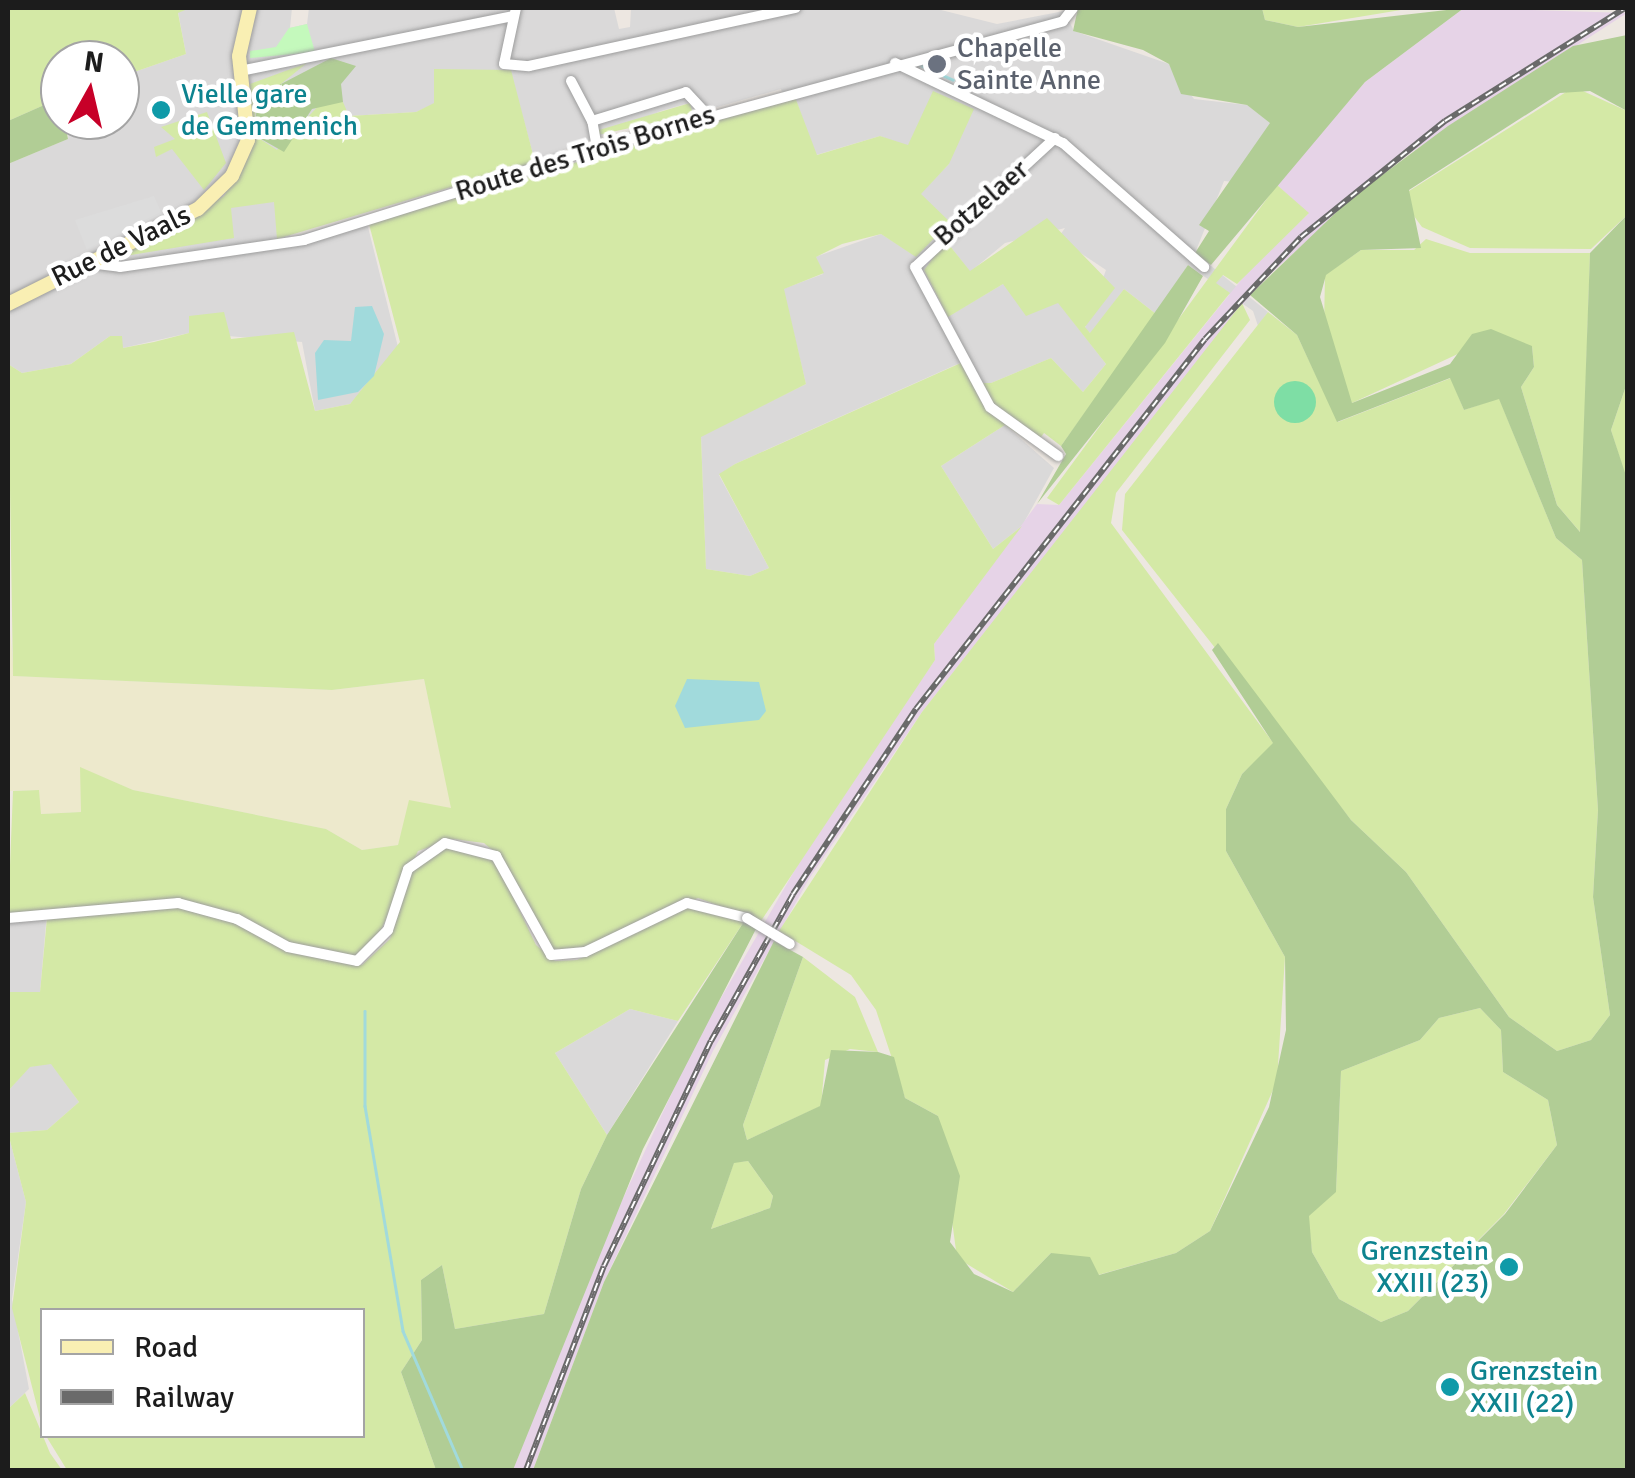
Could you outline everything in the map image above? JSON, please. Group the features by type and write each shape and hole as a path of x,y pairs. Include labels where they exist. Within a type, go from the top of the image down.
{"main road":[{"name":"Rue de Vaals","path":"8,304 198,210 232,176 249,130 240,71 250,8"}],"street":[{"path":"240,71 514,12 504,64 540,66 796,8"},
{"name":"Route des Trois Bornes","path":"88,262 120,267 304,240 597,148 895,63 1062,21 1073,8"},
{"name":"Botzelaer","path":"895,63 1055,138 1204,267"},
{"path":"571,81 592,121 597,148"},
{"path":"592,121 686,92 708,116"},
{"name":"Botzelaer","path":"1055,138 915,267 990,407 1058,456"},
{"path":"8,918 178,903 237,919 288,947 358,961 388,930 408,869 446,843 496,856 552,955 585,952 686,902 747,918 790,944"}],"shaded area":[{"path":"190,8 292,8 290,28 307,24 309,8 614,8 619,29 630,27 631,8 933,8 997,24 1064,11 1074,31 1169,64 1194,99 1247,105 1271,123 1234,182 1224,181 1195,253 1268,312 1258,326 1253,311 1188,265 1156,314 1124,289 1091,334 1085,328 1106,270 1058,238 1065,228 1005,243 970,272 947,242 924,270 947,317 1003,284 1058,302 1106,364 1083,392 1051,358 991,383 973,383 962,362 735,464 719,475 769,568 750,576 706,569 701,436 806,384 783,289 823,274 815,257 881,234 916,256 949,222 920,194 949,164 880,136 816,155 795,98 785,100 781,89 693,114 689,103 661,111 535,162 510,70 416,112 349,116 289,238 365,215 399,351 350,404 315,411 302,342 189,333 123,348 110,336 71,364 22,373 8,364 8,164 66,140 140,140 140,70 186,54 178,12"},
{"path":"1464,8 1627,13 1398,161 1260,283 922,712 809,879 713,1051 604,1282 533,1470 513,1470 588,1274 695,1043 826,816 935,660 934,644 1037,504 1059,505 1254,264 1308,214 1277,185 1365,82"},
{"path":"154,196 162,214 87,250 75,220"},
{"path":"1005,425 1054,468 1022,526 993,549 941,466"},
{"path":"8,605 14,676 332,690 424,679 452,809 410,801 398,845 362,850 326,829 133,790 81,768 81,812 40,814 38,790 8,791"},
{"path":"47,912 40,992 8,992 8,915"},
{"path":"630,1009 678,1021 607,1135 555,1053"},
{"path":"51,1063 79,1102 47,1130 8,1133 8,1091 29,1067"},
{"path":"8,1133 26,1202 12,1299 29,1389 8,1409"}],"green space":[{"path":"8,8 190,8 178,13 186,54 140,70 140,40 40,40 40,107 8,121"},
{"path":"1078,8 1262,8 1265,20 1298,27 1464,8 1365,82 1211,265 1195,253 1209,231 1199,225 1270,123 1247,105 1181,94 1169,64 1143,50 1073,31"},
{"path":"1262,8 1413,8 1298,27 1265,20"},
{"path":"307,24 315,52 250,58 250,51 276,47 289,28"},
{"path":"1627,35 1627,111 1590,91 1560,93 1409,190 1421,248 1361,250 1326,275 1320,297 1352,403 1450,364 1472,334 1491,329 1532,346 1534,367 1521,387 1557,505 1580,532 1590,253 1627,215 1627,383 1611,430 1628,482 1627,1470 533,1470 604,1282 774,941 803,957 743,1125 747,1140 820,1106 831,1050 878,1052 894,1057 905,1098 938,1116 960,1176 950,1242 974,1274 1013,1292 1051,1253 1090,1257 1099,1275 1176,1253 1210,1231 1269,1107 1286,1030 1285,957 1226,851 1226,809 1242,774 1273,743 1212,650 1218,643 1351,820 1406,872 1509,1017 1557,1051 1591,1040 1610,1015 1593,897 1598,810 1582,560 1556,538 1499,399 1464,410 1450,378 1337,422 1297,335 1250,295 1350,199 1448,126 1573,46","holes":["1480,1008 1501,1030 1503,1072 1548,1100 1557,1145 1505,1214 1408,1311 1381,1322 1339,1299 1312,1252 1309,1216 1336,1192 1341,1071 1420,1040 1439,1018","748,1161 773,1196 770,1208 711,1229 734,1163"]},
{"path":"331,58 356,66 341,84 343,102 312,109 284,152 254,135 258,96"},
{"path":"307,63 256,104 254,135 277,150 323,101 343,102 349,116 416,112 434,103 434,69 511,70 535,162 277,239 274,202 231,208 234,238 119,257 224,196 252,145 250,84"},
{"path":"1574,87 1627,111 1627,215 1591,249 1470,248 1422,227 1408,208 1409,191"},
{"path":"933,91 974,109 949,164 921,194 950,222 916,257 881,234 842,244 816,257 824,273 784,289 806,384 701,437 706,569 750,576 769,568 719,474 735,464 963,362 973,383 991,383 1051,358 1083,392 1106,364 1058,303 1026,316 1003,284 948,317 924,270 946,241 970,271 1047,218 1115,288 1085,327 1090,333 1124,289 1156,314 1061,446 1044,433 1035,445 1005,425 941,466 993,549 1022,526 934,644 935,660 761,921 698,898 577,951 552,950 500,857 484,843 453,839 418,851 372,949 352,958 288,944 239,916 178,901 8,915 13,791 39,790 41,814 81,812 80,767 133,790 326,829 362,850 398,845 409,800 451,808 424,679 332,690 13,676 8,364 22,373 71,364 110,336 122,336 123,348 154,342 189,333 189,316 224,312 231,339 294,332 315,411 350,404 400,342 369,224 795,97 817,155 880,136 908,145"},
{"path":"690,103 693,114 598,135 599,130"},
{"path":"40,107 40,140 66,140 8,164 8,121"},
{"path":"207,112 226,163 204,190 172,149 156,157 154,147 175,139 161,127"},
{"path":"1277,185 1309,213 1237,284 1223,275 1216,283 1230,293 1059,505 1047,498"},
{"path":"1426,239 1470,253 1590,253 1581,533 1557,505 1521,387 1534,367 1532,346 1460,353 1352,403 1343,394 1324,326 1325,275 1361,250 1414,250"},
{"path":"1188,265 1203,276 1165,343 1037,504 1066,454 1061,446"},
{"path":"1242,303 1250,320 1116,493 1111,523 1274,744 1242,774 1226,809 1226,851 1285,957 1277,1081 1210,1231 1176,1253 1098,1275 1051,1253 1013,1292 957,1258 938,1116 905,1098 876,1010 851,975 779,931 922,712"},
{"path":"1268,312 1297,335 1338,422 1451,378 1464,410 1499,398 1556,538 1582,560 1598,810 1593,897 1610,1015 1591,1040 1557,1051 1509,1017 1406,872 1351,820 1122,530 1125,494"},
{"path":"1295,381 1310,387 1316,402 1310,417 1295,423 1280,417 1274,402 1280,387"},
{"path":"1627,383 1627,482 1611,430"},
{"path":"445,846 494,857 536,945 555,961 577,960 687,905 745,920 678,1021 630,1009 555,1053 607,1135 581,1189 544,1314 455,1329 442,1265 421,1280 422,1340 401,1372 436,1470 67,1470 47,1438 365,1438 365,1308 40,1308 40,1418 12,1308 26,1202 8,1133 47,1130 79,1102 51,1064 30,1067 8,1091 8,992 40,992 47,918 179,906 236,921 285,950 362,965 390,939 410,872"},
{"path":"745,920 757,927 643,1149 513,1470 436,1470 401,1372 422,1340 421,1280 442,1265 455,1329 544,1314 581,1189 607,1135"},
{"path":"803,957 855,997 878,1052 850,1049 825,1060 821,1106 747,1140 743,1125"},
{"path":"1480,1008 1501,1030 1503,1072 1548,1100 1557,1145 1504,1214 1408,1311 1381,1322 1339,1299 1312,1252 1308,1216 1336,1191 1341,1071 1420,1040 1439,1018"},
{"path":"748,1161 773,1196 770,1208 711,1229 734,1162"},
{"path":"25,1393 40,1438 44,1438 62,1470 10,1470 8,1409"}],"water":[{"path":"372,306 384,334 374,376 358,392 318,400 315,353 324,340 351,341 355,307"},
{"path":"687,679 759,682 766,711 759,720 685,728 675,706"}],"waterway":[{"path":"920,65 953,80"},
{"path":"365,1011 365,1106 403,1331 463,1470"}],"railway":[{"path":"526,1470 604,1266 711,1041 793,894 916,709 1205,339 1301,237 1445,121 1625,8"}],"place":[{"name":"Chapelle Sainte Anne","path":"937,64"},
{"name":"Vielle gare de Gemmenich","path":"161,110"},
{"name":"Grenzstein XXIII (23)","path":"1509,1267"},
{"name":"Grenzstein XXII (22)","path":"1450,1387"}]}
